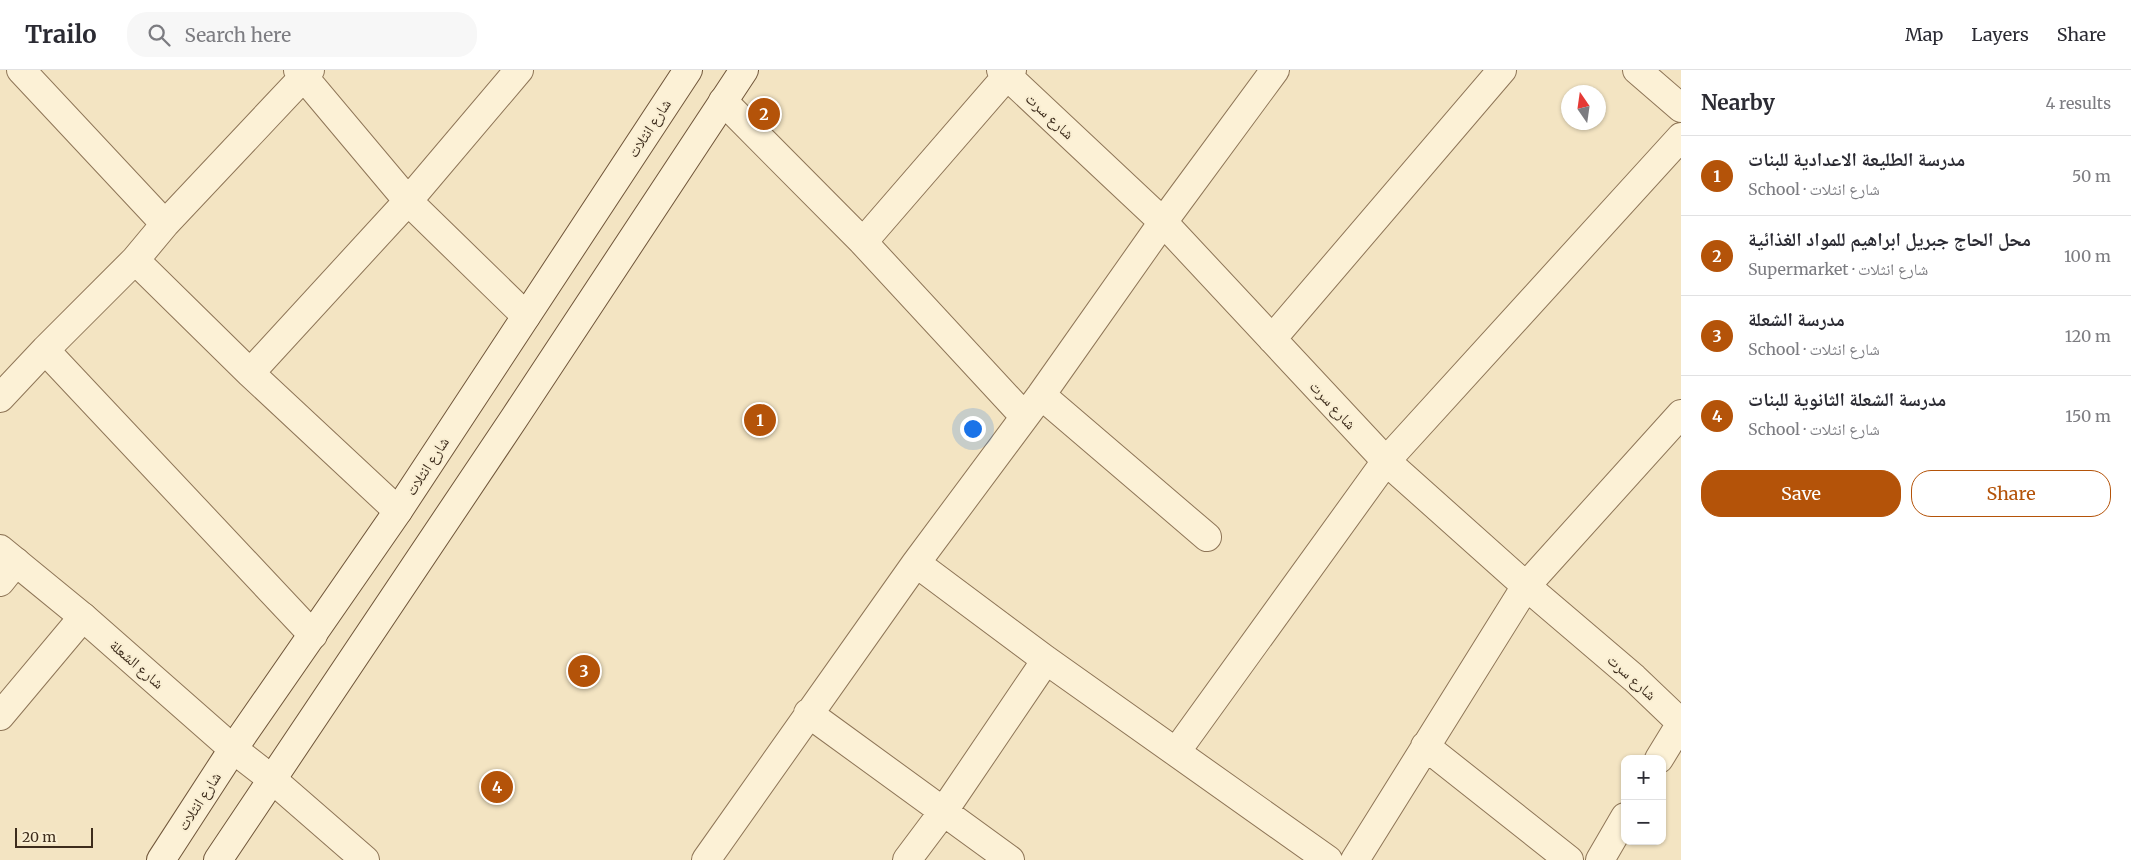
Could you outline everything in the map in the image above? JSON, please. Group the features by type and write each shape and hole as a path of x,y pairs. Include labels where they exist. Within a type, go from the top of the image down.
{"street":[{"path":"21,70 165,224"},
{"path":"250,373 408,201 519,70"},
{"name":"شارع انثلات","path":"161,860 233,749 398,511 688,70"},
{"path":"218,860 515,417 744,70"},
{"path":"706,860 808,713 1041,395 1275,70"},
{"path":"1272,339 1502,70"},
{"path":"1637,70 1681,108"},
{"path":"0,398 135,260 165,224 304,72 408,201 526,316"},
{"path":"863,242 1007,72"},
{"name":"شارع سرت","path":"1007,72 1164,222 1386,461 1526,586 1634,678 1681,723"},
{"path":"723,101 863,242 1024,416"},
{"path":"1176,752 1386,461 1681,137"},
{"path":"135,260 250,373 398,511"},
{"path":"45,350 313,635"},
{"path":"1041,395 1207,537"},
{"path":"1355,860 1526,586 1681,414"},
{"name":"شارع الشعلة","path":"5,564 83,617 233,749 273,780 360,858"},
{"path":"916,564 1046,660 1328,860"},
{"path":"0,716 83,617"},
{"path":"907,860 943,812 1046,660"},
{"path":"808,713 1010,860"},
{"path":"1662,755 1681,723"},
{"path":"1425,746 1569,860"},
{"path":"1600,860 1621,824"}],"place":[{"name":"محل الحاج جبريل ابراهيم للمواد الغذائية","path":"764,114"},
{"name":"مدرسة الطليعة الاعدادية للبنات","path":"760,420"},
{"name":"مدرسة الشعلة","path":"584,671"},
{"name":"مدرسة الشعلة الثانوية للبنات","path":"497,787"}]}
